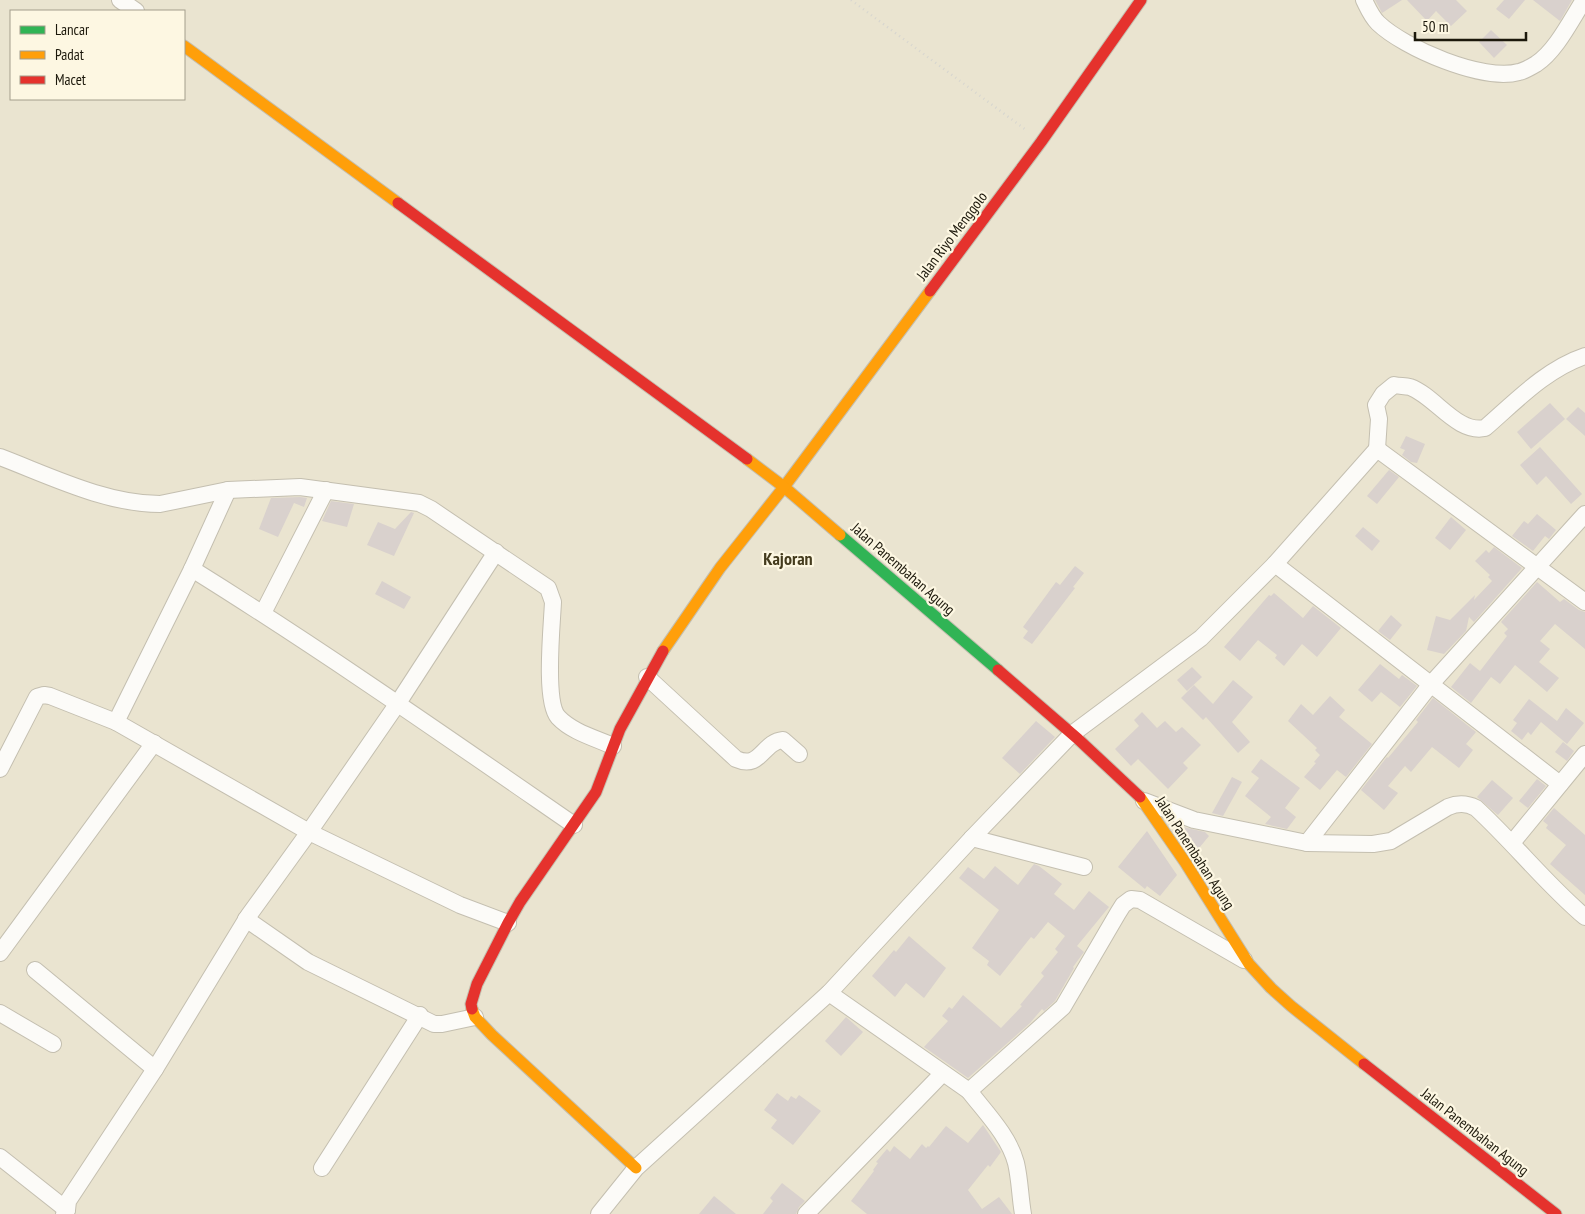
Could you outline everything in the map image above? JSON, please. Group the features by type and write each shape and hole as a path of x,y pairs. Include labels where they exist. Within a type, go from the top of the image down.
{"street":[{"path":"120,0 135,10"},
{"name":"Jalan Riyo Menggolo","path":"475,1017 471,1004 477,984 508,923 596,792 603,778 613,746 647,677 682,619 735,546 784,487 1041,142 1140,0"},
{"path":"1364,0 1377,22 1400,40 1437,58 1460,66 1505,74 1520,72 1536,63 1549,52 1584,0"},
{"name":"Jalan Panembahan Agung","path":"185,47 784,487 1075,737 1144,801 1248,962 1291,1006 1556,1214"},
{"path":"599,1214 634,1167 831,994 972,838 1075,737 1201,638 1275,564 1377,449 1379,419 1376,405 1383,394 1394,386 1409,387 1420,392 1460,422 1477,430 1485,428 1548,375 1585,356"},
{"path":"1377,449 1539,566 1585,602"},
{"path":"0,457 103,495 136,503 160,504 228,490 300,487 419,503 431,509 548,588 553,597 550,691 554,712 572,728 613,746"},
{"path":"116,722 192,569 228,490"},
{"path":"263,613 326,490"},
{"path":"1307,843 1431,684 1585,514"},
{"path":"0,1157 66,1212 68,1201 155,1069 246,919 398,703 496,552"},
{"path":"1275,564 1560,784"},
{"path":"192,569 263,613 398,703 574,825"},
{"path":"647,677 736,759 746,763 752,762 777,741 783,740 798,754"},
{"path":"0,769 37,696 50,696 116,722 309,832 460,905 508,923"},
{"path":"0,953 154,743"},
{"path":"1512,843 1585,754"},
{"path":"1144,801 1194,820 1307,843 1382,844 1391,841 1448,807 1457,804 1470,805 1476,808 1512,843 1558,894 1585,917"},
{"path":"972,838 1084,867"},
{"path":"970,1091 1063,1007 1102,938 1128,900 1140,900 1248,962"},
{"path":"246,919 308,962 438,1024 475,1017 634,1167"},
{"path":"35,970 155,1069"},
{"path":"831,994 942,1074 970,1091 1003,1136 1014,1156 1023,1214"},
{"path":"0,1013 53,1044"},
{"path":"322,1168 420,1016"},
{"path":"806,1214 942,1074"}],"path":[{"path":"851,0 1041,142"}],"building":[{"path":"1375,0 1402,0 1382,13"},
{"path":"1407,0 1456,0 1467,11 1451,26 1436,11 1427,21"},
{"path":"1504,0 1525,0 1509,19 1496,9"},
{"path":"1533,0 1572,0 1560,21"},
{"path":"1491,30 1507,45 1494,58 1479,42"},
{"path":"1550,403 1565,419 1531,449 1517,432"},
{"path":"1578,407 1585,413 1585,436 1566,419"},
{"path":"1406,436 1425,444 1417,463 1411,462 1402,455 1405,450 1400,448"},
{"path":"1540,447 1582,494 1571,504 1546,476 1537,485 1520,465"},
{"path":"1389,470 1399,477 1377,504 1367,496"},
{"path":"271,498 307,498 304,507 294,503 278,537 259,529"},
{"path":"331,501 354,504 347,527 322,521"},
{"path":"411,512 414,513 394,556 367,545 378,522 395,529"},
{"path":"1537,514 1556,530 1549,539 1545,536 1533,551 1512,536 1524,521 1528,524"},
{"path":"1451,517 1466,530 1450,550 1435,538"},
{"path":"1363,527 1380,541 1372,551 1355,536"},
{"path":"1494,547 1522,568 1474,622 1469,617 1466,631 1444,654 1427,650 1436,616 1450,620 1475,595 1474,600 1492,581 1488,577 1490,575 1475,561 1486,550 1489,553"},
{"path":"1075,566 1084,573 1073,587 1075,588 1032,644 1023,638 1028,631 1023,627 1056,582 1060,585"},
{"path":"382,581 411,597 404,609 375,594"},
{"path":"1537,582 1560,602 1564,599 1585,612 1585,649 1555,624 1540,641 1550,649 1539,662 1559,678 1547,692 1515,665 1500,684 1491,677 1471,703 1451,687 1470,663 1480,671 1507,636 1504,633 1508,629 1501,622"},
{"path":"1274,593 1303,618 1313,606 1341,628 1317,657 1302,644 1284,666 1275,658 1277,655 1258,640 1240,661 1224,647 1269,595 1271,596"},
{"path":"1391,615 1402,625 1390,640 1378,631"},
{"path":"1380,664 1399,679 1402,675 1417,686 1400,707 1381,692 1372,702 1358,690"},
{"path":"1192,667 1202,677 1187,691 1177,680"},
{"path":"1233,680 1253,697 1232,722 1250,742 1238,753 1206,717 1203,720 1181,698 1194,685 1213,704"},
{"path":"1330,696 1345,710 1339,717 1372,744 1346,777 1337,770 1320,790 1304,777 1320,755 1315,750 1317,748 1288,721 1301,704 1313,715"},
{"path":"1433,698 1476,732 1466,744 1473,750 1459,768 1432,747 1411,772 1405,766 1388,786 1398,793 1384,810 1361,790 1418,722 1416,720"},
{"path":"1529,699 1557,721 1566,708 1584,723 1567,744 1541,722 1531,735 1528,732 1522,740 1511,731 1517,723 1513,720"},
{"path":"1142,712 1157,728 1165,721 1176,732 1182,727 1201,745 1183,763 1188,768 1168,789 1138,759 1131,766 1115,749 1139,726 1134,720"},
{"path":"1036,721 1055,737 1020,774 1002,758"},
{"path":"1563,742 1574,751 1567,761 1555,752"},
{"path":"1261,759 1300,788 1285,808 1296,817 1287,829 1265,824 1271,817 1245,796 1259,778 1251,772"},
{"path":"1232,777 1242,782 1223,816 1212,813"},
{"path":"1537,779 1546,786 1528,808 1519,801"},
{"path":"1492,780 1513,798 1498,815 1477,797"},
{"path":"1554,808 1585,835 1585,895 1550,864 1566,845 1546,828 1548,825 1543,821"},
{"path":"1183,827 1205,832 1209,836 1195,853 1180,830"},
{"path":"1147,831 1177,875 1160,896 1147,886 1145,889 1118,867"},
{"path":"1034,864 1062,884 1054,894 1074,910 1089,891 1109,907 1077,946 1084,952 1073,967 1055,1001 1044,1011 1042,1009 1030,1023 968,1078 924,1047 948,1021 942,1016 949,1007 952,1009 963,995 1001,1028 1022,1006 1020,1005 1044,976 1041,973 1058,952 1055,949 1065,936 1048,922 1034,939 1031,937 1000,976 987,965 989,961 972,948 999,910 959,878 968,867 984,879 995,866 1018,885"},
{"path":"909,936 946,968 924,998 906,983 895,997 872,976 894,950 896,952"},
{"path":"846,1017 863,1032 841,1056 825,1041"},
{"path":"777,1093 788,1101 791,1096 796,1099 799,1095 821,1111 793,1145 771,1128 777,1120 764,1110"},
{"path":"983,1125 1001,1152 990,1167 988,1165 968,1190 982,1209 999,1197 1012,1214 867,1214 851,1201 874,1171 878,1163 876,1162 887,1149 890,1152 894,1146 910,1159 922,1144 926,1148 929,1147 946,1126 968,1143"},
{"path":"782,1183 805,1201 799,1207 796,1214 763,1214 773,1201 770,1198"},
{"path":"714,1196 736,1214 699,1214"}],"traffic: fast":[{"path":"840,535 998,670"}],"traffic: slow":[{"path":"185,47 398,203"},
{"path":"840,535 784,487 930,291"},
{"path":"663,651 720,568 784,487 747,459"},
{"path":"1140,797 1185,862 1249,964 1291,1006 1364,1064"},
{"path":"472,1009 475,1017 492,1035 636,1168"}],"traffic: jam":[{"path":"930,291 1041,142 1141,0"},
{"path":"398,203 747,459"},
{"path":"472,1009 471,1004 477,984 508,923 520,902 596,792 620,729 663,651"},
{"path":"998,670 1078,739 1140,797"},
{"path":"1364,1064 1556,1214"}],"district":[{"name":"Kajoran","path":"788,559"}]}
